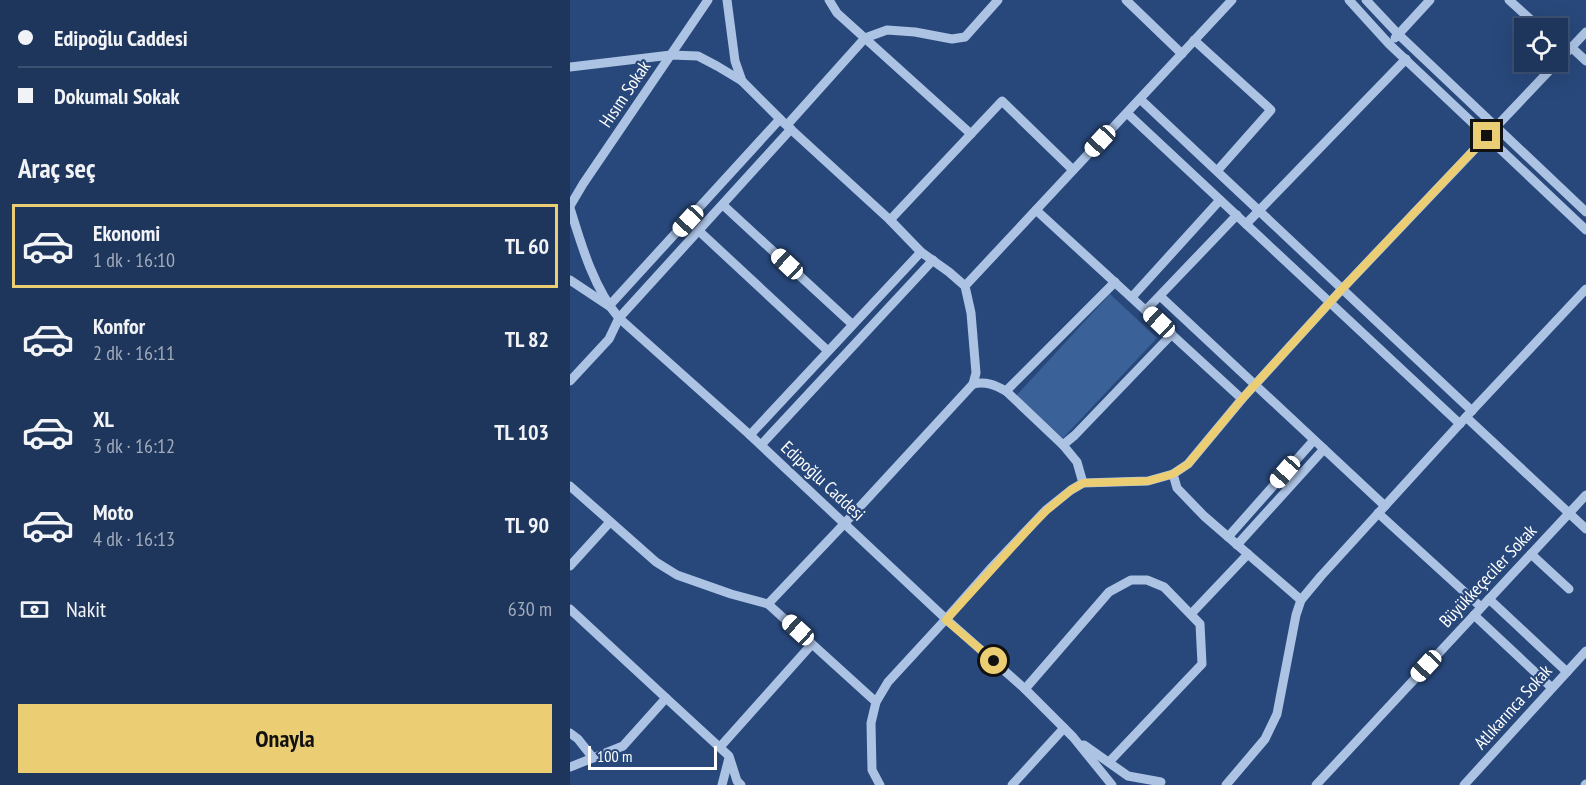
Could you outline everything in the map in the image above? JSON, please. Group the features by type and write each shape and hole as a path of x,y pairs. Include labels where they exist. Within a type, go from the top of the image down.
{"street":[{"name":"Hısım Sokak","path":"570,207 583,184 708,0"},
{"path":"727,0 735,61 742,81"},
{"path":"829,0 837,13 971,134"},
{"path":"570,280 609,306 786,124 865,38 886,30 915,32 952,39 965,37 998,0"},
{"path":"1126,0 1182,54"},
{"path":"965,286 1232,0"},
{"path":"1349,0 1389,44 1586,230"},
{"path":"1366,0 1398,34 1586,212"},
{"path":"1389,44 1431,0"},
{"path":"1509,0 1529,18"},
{"path":"880,785 872,770 871,723 876,702 888,682 992,567 1047,510 1083,483 1148,481 1173,474 1188,464 1242,399 1342,289 1586,32"},
{"path":"1194,40 1271,110 1217,171"},
{"path":"1569,50 1586,61"},
{"path":"570,67 671,56 698,56 717,66 742,81 921,252 965,286 971,313 976,373 973,384 768,604"},
{"path":"1246,224 1406,58"},
{"path":"1140,99 1342,289 1466,417 1586,529"},
{"path":"890,220 1002,101 1073,170"},
{"path":"1127,113 1330,303 1466,417"},
{"path":"570,381 609,339 619,318 723,205 786,124"},
{"path":"1132,297 1220,200"},
{"path":"723,205 852,324"},
{"name":"Edipoğlu Caddesi","path":"570,207 591,269 609,306 619,318 750,435 946,620 1025,689 1073,737"},
{"path":"1036,210 1242,399"},
{"path":"1146,310 1236,215"},
{"path":"699,231 828,351"},
{"path":"750,435 921,252"},
{"path":"760,445 933,261"},
{"path":"1006,391 1115,282"},
{"path":"1226,785 1265,739 1277,714 1296,615 1301,600 1466,417 1586,289"},
{"path":"1160,296 1324,449 1481,608"},
{"path":"1063,445 1172,334"},
{"path":"973,384 981,382 995,385 1006,391 1063,445 1077,462 1083,483"},
{"path":"1228,537 1314,440"},
{"path":"1237,545 1324,449"},
{"path":"1173,474 1177,488 1204,516 1301,600"},
{"path":"570,486 656,562 677,575 768,604 876,702"},
{"name":"Büyükkeçeciler Sokak","path":"1316,785 1586,495"},
{"path":"570,566 610,522"},
{"path":"1191,614 1248,554"},
{"path":"1531,554 1569,589"},
{"path":"1025,689 1109,592 1131,580 1147,580 1164,588 1200,624 1202,664 1109,762"},
{"path":"1489,599 1567,672"},
{"path":"570,609 729,756 737,781 741,785"},
{"path":"1474,615 1552,688"},
{"path":"720,747 812,644"},
{"name":"Atlıkarınca Sokak","path":"1464,785 1586,651"},
{"path":"570,767 623,746 666,699"},
{"path":"1012,785 1064,728"},
{"path":"570,733 578,739 592,758"},
{"path":"1073,737 1128,776 1161,784"},
{"path":"1073,737 1112,785"},
{"path":"722,785 729,756"}],"shaded area":[{"path":"1110,294 1157,338 1063,438 1016,396"}],"route":[{"path":"994,661 946,620 992,567 1047,510 1083,483 1148,481 1173,474 1188,464 1242,399 1342,289 1487,136"}]}
